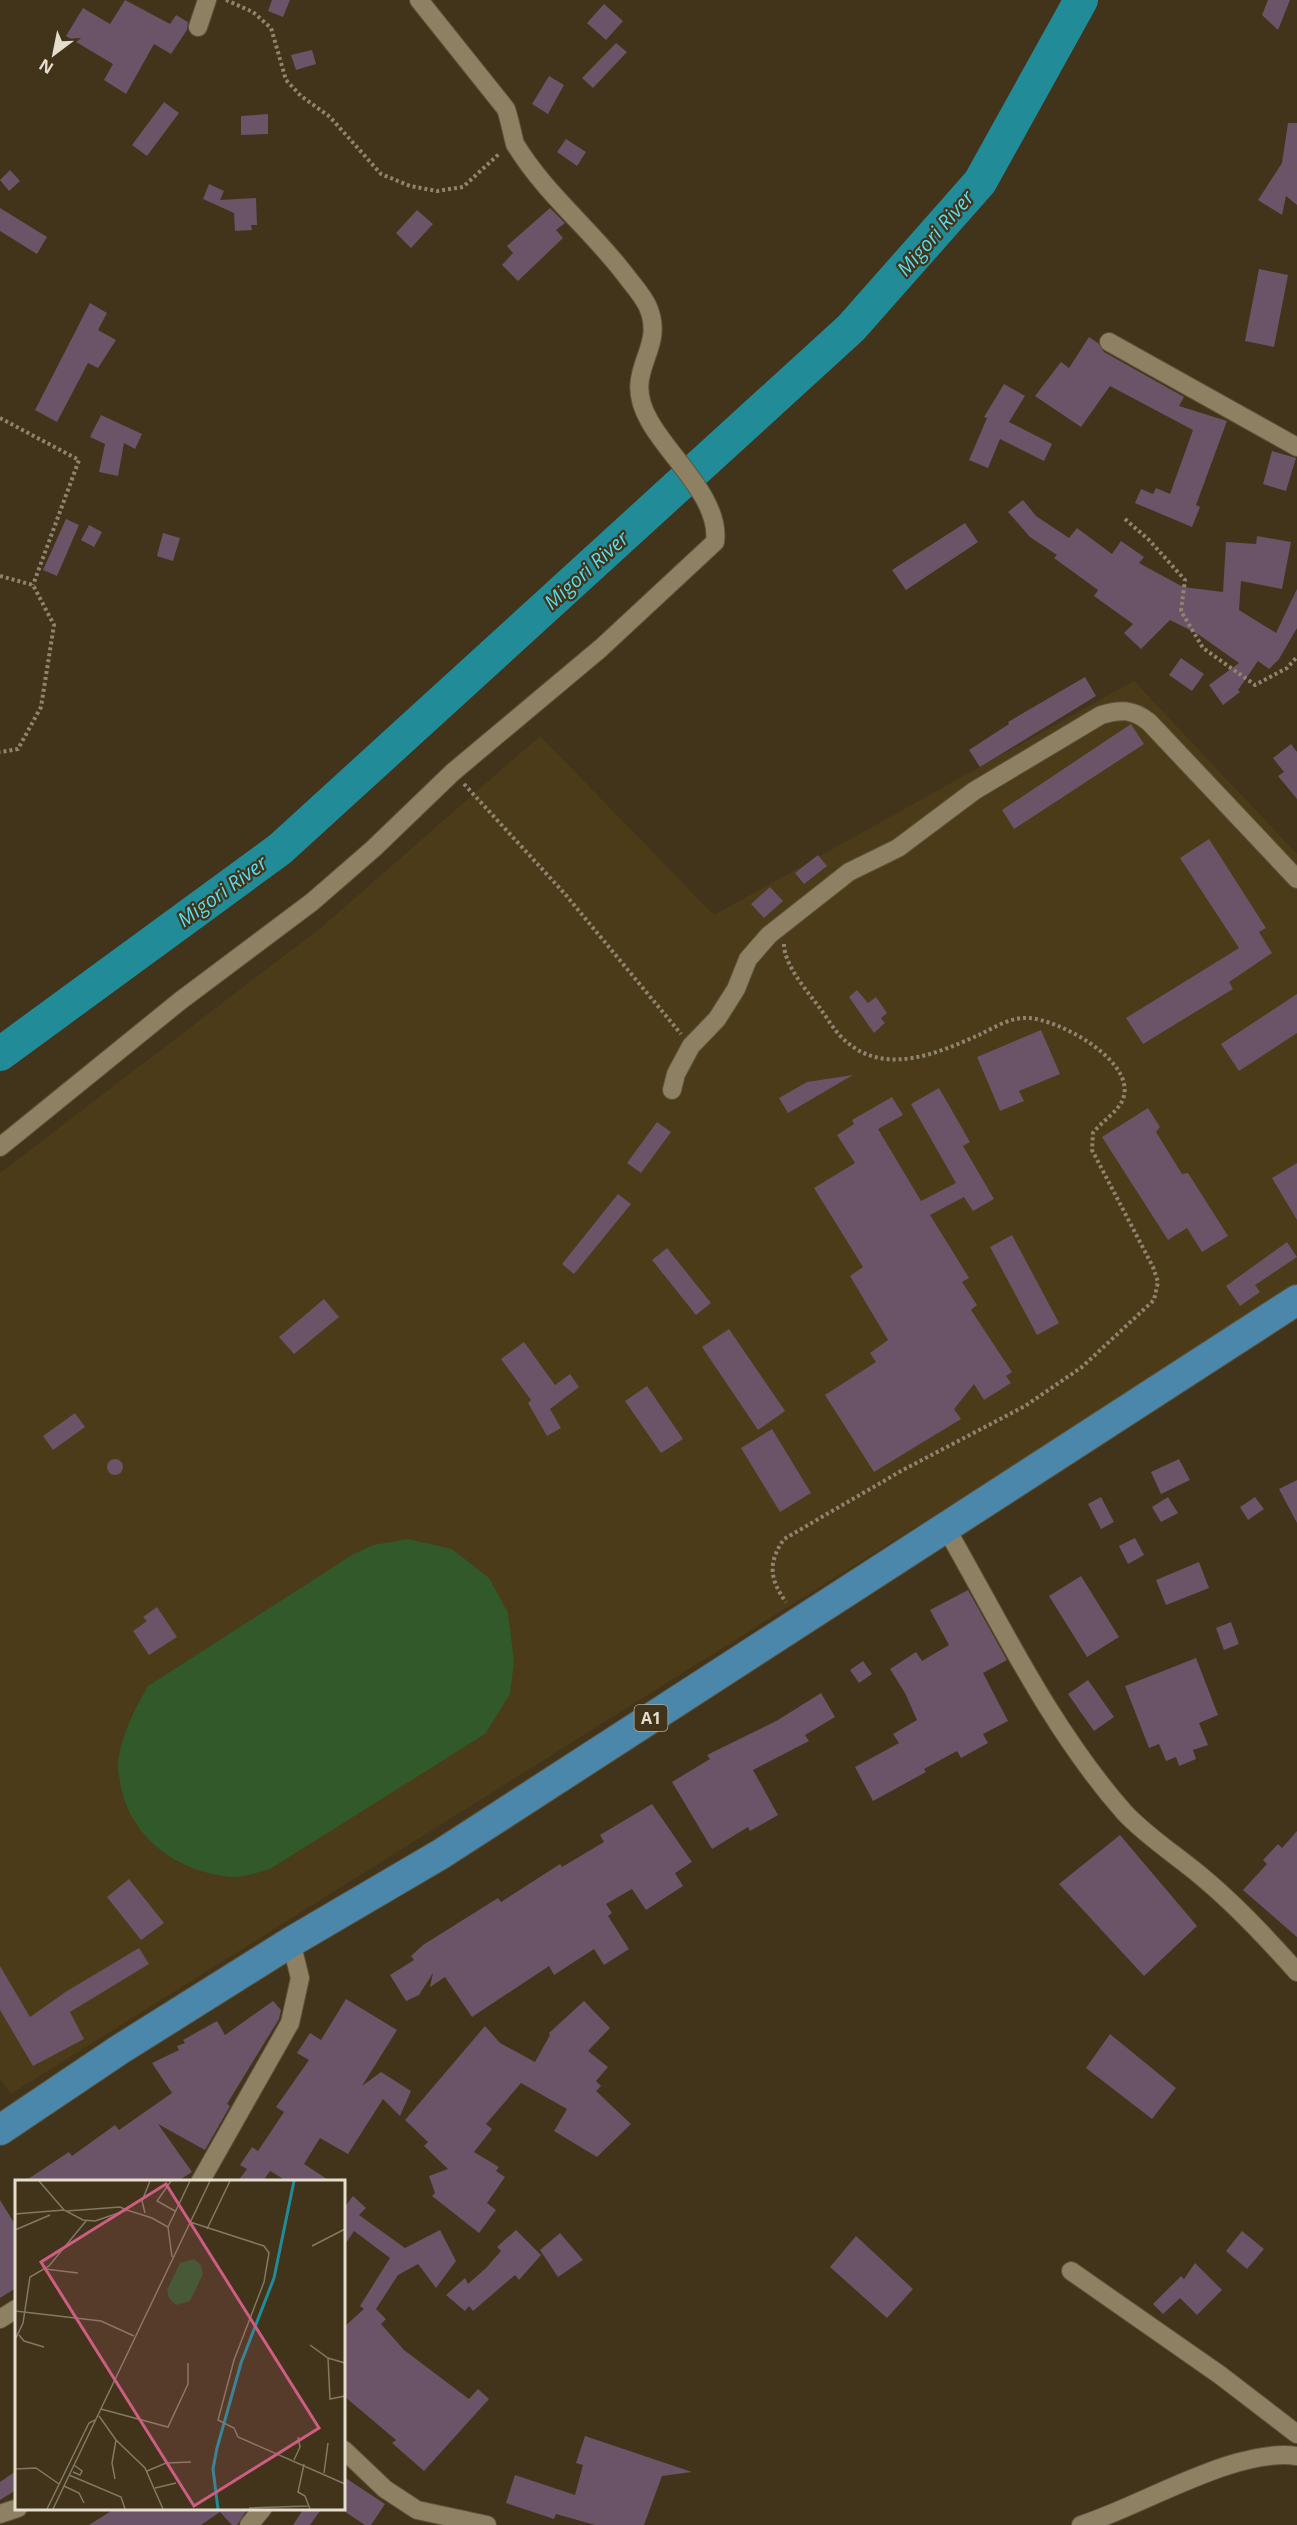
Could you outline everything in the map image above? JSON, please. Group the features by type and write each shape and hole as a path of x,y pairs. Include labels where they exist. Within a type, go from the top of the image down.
{"highway":[{"name":"A1","path":"1,2128 119,2050 291,1942 441,1854 1297,1300"}],"street":[{"path":"198,27 207,0"},
{"path":"0,1147 180,1001 312,902 373,849 453,772 602,648 715,542 717,527 707,503 648,420 638,392 639,376 652,343 655,327 647,305 615,261 534,172 513,141 514,131 506,109 419,0"},
{"path":"1109,342 1297,447"},
{"path":"672,1090 676,1074 691,1046 717,1019 729,1002 752,953 787,920 849,872 898,848 974,791 1086,722 1121,710 1140,714 1159,731 1297,879"},
{"path":"946,1528 1033,1683 1083,1761 1103,1787 1126,1814 1249,1919 1297,1972"},
{"path":"201,2180 290,2023 300,1978 291,1942"},
{"path":"1071,2271 1220,2375 1297,2434"},
{"path":"0,2319 15,2310"},
{"path":"345,2451 420,2518 488,2525"},
{"path":"1081,2525 1115,2514 1227,2467 1281,2454 1297,2456"},
{"path":"0,2514 15,2509"},
{"path":"249,2525 261,2510"}],"path":[{"path":"226,0 253,12 271,28 286,80 301,96 330,117 381,174 410,186 436,191 463,188 513,141"},
{"path":"0,418 79,459 33,585"},
{"path":"1125,519 1149,540 1185,580 1181,611 1203,648 1255,685 1287,668 1297,657"},
{"path":"0,576 33,585 54,625 41,707 18,749 0,752"},
{"path":"453,772 565,894 691,1046"},
{"path":"787,920 784,948 799,978 848,1043 870,1055 898,1060 939,1052 1000,1024 1029,1018 1067,1030 1107,1056 1118,1069 1125,1088 1123,1101 1093,1133 1092,1150 1153,1267 1158,1282 1154,1300 1082,1367 1025,1406 901,1471 784,1539 775,1553 771,1566 772,1577 777,1590 800,1623"}],"shaded area":[{"path":"1134,681 1297,854 1297,1288 11,2094 0,2079 0,1173 323,926 540,736 714,915"}],"green space":[{"path":"408,1539 452,1549 489,1578 508,1613 514,1661 510,1694 485,1734 270,1869 238,1877 213,1874 175,1860 159,1848 133,1819 125,1801 118,1767 125,1732 148,1686 352,1555 373,1545"}],"building":[{"path":"125,0 170,24 176,15 188,22 187,30 171,54 154,44 126,94 104,80 113,64 66,36 83,8 110,24"},
{"path":"272,0 290,0 283,17 268,11"},
{"path":"1268,0 1290,0 1278,30 1262,15"},
{"path":"604,4 623,21 606,40 587,23"},
{"path":"616,43 627,52 593,88 582,78"},
{"path":"312,50 316,64 296,70 291,55"},
{"path":"549,76 564,85 548,114 532,104"},
{"path":"164,102 179,113 147,156 132,145"},
{"path":"268,114 268,134 241,135 241,116"},
{"path":"1288,123 1297,123 1297,205 1286,196 1282,215 1258,200 1282,163"},
{"path":"566,139 586,152 577,166 557,152"},
{"path":"10,170 20,181 9,191 0,180"},
{"path":"209,184 224,191 220,200 256,198 257,225 251,225 252,230 235,231 234,213 203,199"},
{"path":"0,208 47,237 37,254 0,231"},
{"path":"550,208 565,223 556,230 563,238 518,281 502,265 513,253 507,246"},
{"path":"417,210 433,224 411,248 396,233"},
{"path":"1259,269 1288,275 1274,347 1245,341"},
{"path":"90,303 107,313 98,330 116,340 98,368 88,363 57,422 35,410"},
{"path":"1089,337 1098,343 1104,352 1184,397 1179,406 1227,421 1196,505 1200,507 1192,527 1135,503 1141,489 1153,494 1156,488 1170,494 1193,430 1110,386 1081,427 1035,396 1061,362 1069,368"},
{"path":"1004,384 1025,396 1009,422 1052,444 1044,461 1000,439 988,468 969,460 987,418 984,417"},
{"path":"101,415 142,434 135,449 124,443 118,476 99,472 105,444 90,437"},
{"path":"1272,451 1296,458 1286,491 1263,484"},
{"path":"1023,500 1036,516 1069,538 1077,528 1112,554 1121,541 1144,557 1139,563 1183,587 1223,592 1226,542 1256,544 1257,536 1291,542 1282,589 1241,581 1239,610 1276,633 1297,589 1297,628 1279,659 1269,669 1258,661 1238,690 1240,692 1223,705 1209,685 1239,663 1198,634 1170,620 1141,649 1124,633 1133,624 1094,596 1098,590 1054,558 1057,555 1030,537 1008,512"},
{"path":"66,519 79,525 57,576 43,570"},
{"path":"965,523 978,542 906,590 892,570"},
{"path":"89,525 102,532 94,547 81,540"},
{"path":"163,533 180,538 173,561 157,556"},
{"path":"1181,658 1204,674 1192,691 1169,675"},
{"path":"1085,677 1096,696 980,767 969,750 1009,724 1008,722"},
{"path":"1131,724 1144,744 1014,829 1002,810"},
{"path":"1291,744 1297,752 1297,799 1278,776 1284,772 1273,758"},
{"path":"1209,839 1266,928 1259,932 1272,953 1229,982 1233,989 1143,1044 1126,1018 1239,948 1180,858"},
{"path":"818,855 827,866 804,884 795,873"},
{"path":"770,887 783,901 764,918 751,904"},
{"path":"857,990 868,1003 876,997 887,1013 881,1018 885,1023 874,1033 849,997"},
{"path":"1297,994 1297,1033 1239,1071 1221,1044"},
{"path":"1041,1030 1060,1074 1019,1091 1024,1101 1000,1111 977,1057"},
{"path":"853,1075 788,1113 779,1098 807,1082"},
{"path":"939,1088 970,1142 963,1146 994,1199 973,1211 964,1197 930,1215 969,1278 962,1282 977,1305 971,1310 1012,1372 1006,1376 1011,1383 984,1400 974,1384 954,1409 961,1419 874,1472 825,1395 876,1362 870,1353 888,1340 850,1276 863,1267 814,1188 855,1163 837,1135 854,1124 852,1120 892,1097 903,1115 878,1129 921,1201 956,1183 911,1104"},
{"path":"1148,1108 1160,1127 1156,1132 1182,1174 1188,1173 1228,1236 1202,1252 1187,1228 1168,1240 1102,1137"},
{"path":"657,1122 671,1132 641,1173 627,1163"},
{"path":"1297,1163 1297,1220 1272,1178"},
{"path":"618,1194 631,1204 574,1274 562,1264"},
{"path":"1012,1235 1059,1323 1037,1335 990,1247"},
{"path":"1287,1242 1297,1257 1255,1285 1260,1292 1240,1306 1226,1286"},
{"path":"667,1248 711,1303 696,1315 652,1260"},
{"path":"324,1299 339,1317 294,1354 279,1337"},
{"path":"729,1329 785,1411 758,1430 702,1347"},
{"path":"524,1342 555,1385 570,1374 579,1387 550,1409 561,1428 547,1436 528,1403 531,1400 501,1359"},
{"path":"647,1386 683,1439 661,1453 625,1401"},
{"path":"75,1413 85,1427 53,1450 43,1436"},
{"path":"772,1429 811,1493 780,1512 741,1448"},
{"path":"115,1459 123,1467 115,1475 107,1467"},
{"path":"1179,1459 1190,1480 1161,1494 1151,1472"},
{"path":"1297,1480 1297,1523 1279,1489"},
{"path":"1101,1497 1114,1522 1101,1529 1088,1504"},
{"path":"1168,1497 1178,1513 1161,1522 1152,1507"},
{"path":"1255,1497 1264,1509 1248,1520 1240,1507"},
{"path":"1135,1538 1144,1555 1128,1564 1119,1546"},
{"path":"1199,1562 1209,1588 1166,1605 1156,1580"},
{"path":"1081,1576 1119,1637 1087,1657 1049,1596"},
{"path":"968,1590 1007,1660 983,1673 1008,1721 983,1734 988,1743 961,1758 957,1751 924,1769 926,1772 873,1801 855,1767 899,1743 893,1734 917,1720 905,1693 890,1669 916,1652 922,1661 949,1645 930,1610"},
{"path":"157,1607 177,1637 149,1655 133,1631 147,1621 143,1617"},
{"path":"1231,1622 1239,1644 1224,1650 1216,1628"},
{"path":"1196,1658 1218,1715 1199,1723 1208,1745 1193,1750 1196,1759 1179,1766 1176,1757 1166,1761 1159,1744 1149,1748 1125,1686"},
{"path":"863,1661 872,1674 859,1683 850,1670"},
{"path":"1088,1680 1114,1717 1094,1731 1068,1694"},
{"path":"821,1693 835,1717 805,1735 809,1741 753,1770 778,1815 750,1831 748,1827 712,1849 672,1782 710,1759 707,1755 778,1720"},
{"path":"652,1804 692,1862 675,1873 683,1886 646,1910 632,1889 606,1904 612,1913 608,1916 629,1949 604,1965 594,1949 554,1975 549,1966 472,2017 445,1977 430,1987 433,1973 419,1995 406,2001 390,1975 414,1960 411,1956 423,1945 498,1898 501,1902 560,1864 562,1867 604,1842 600,1835"},
{"path":"1297,1831 1297,1937 1243,1890 1267,1864 1263,1860 1278,1844 1282,1848"},
{"path":"1120,1835 1197,1926 1144,1976 1059,1884"},
{"path":"129,1879 164,1923 141,1940 107,1897"},
{"path":"139,1948 149,1964 70,2012 84,2039 33,2066 0,2010 0,1966 30,2017 67,1991"},
{"path":"346,1999 397,2030 362,2086 381,2072 411,2091 400,2116 383,2099 348,2154 320,2138 304,2164 328,2180 285,2180 270,2171 264,2180 239,2180 247,2169 240,2165 252,2147 258,2151 284,2112 276,2107 309,2060 297,2053 310,2033 321,2040"},
{"path":"273,2001 281,2010 279,2019 227,2104 230,2106 205,2150 158,2124 192,2172 180,2180 27,2180 69,2152 72,2156 115,2125 119,2130 172,2093 152,2063 179,2050 177,2046 185,2043 183,2040 217,2021 225,2035"},
{"path":"584,2001 610,2028 588,2051 608,2067 596,2081 601,2086 596,2091 631,2124 597,2157 554,2131 567,2109 521,2083 486,2124 492,2129 474,2152 499,2167 496,2171 505,2177 487,2203 496,2210 479,2233 432,2196 435,2193 429,2176 448,2169 424,2146 428,2142 405,2120 485,2026 500,2043 535,2062 549,2033"},
{"path":"1110,2034 1176,2088 1152,2119 1086,2068"},
{"path":"353,2196 366,2208 359,2215 405,2248 440,2230 456,2261 436,2288 418,2264 398,2275 376,2309 386,2319 381,2324 404,2350 469,2399 478,2389 489,2399 424,2471 392,2443 396,2440 345,2397 345,2326 364,2309 360,2306 390,2258 354,2231 345,2244 346,2205"},
{"path":"0,2200 15,2224 15,2289 0,2298"},
{"path":"516,2230 541,2255 519,2280 515,2275 473,2311 469,2306 465,2311 446,2295 465,2278 468,2284 486,2268 501,2251 497,2247"},
{"path":"1242,2231 1264,2249 1247,2269 1226,2251"},
{"path":"560,2233 583,2260 558,2277 540,2250"},
{"path":"856,2236 913,2289 887,2318 830,2267"},
{"path":"1195,2263 1222,2290 1197,2315 1180,2298 1163,2314 1153,2304 1181,2276 1184,2279"},
{"path":"585,2436 692,2472 662,2476 644,2525 595,2525 556,2514 554,2519 506,2503 515,2475 575,2495 583,2465 576,2463"},
{"path":"15,2472 15,2491 0,2500 0,2482"},
{"path":"345,2478 385,2504 371,2525 365,2525 344,2511"},
{"path":"113,2510 247,2510 237,2525 232,2525 220,2512 201,2525 89,2525"},
{"path":"303,2510 321,2510 310,2525 293,2525"}],"waterway":[{"name":"Migori River","path":"0,1054 280,849 851,328 980,182 1081,0"}]}
